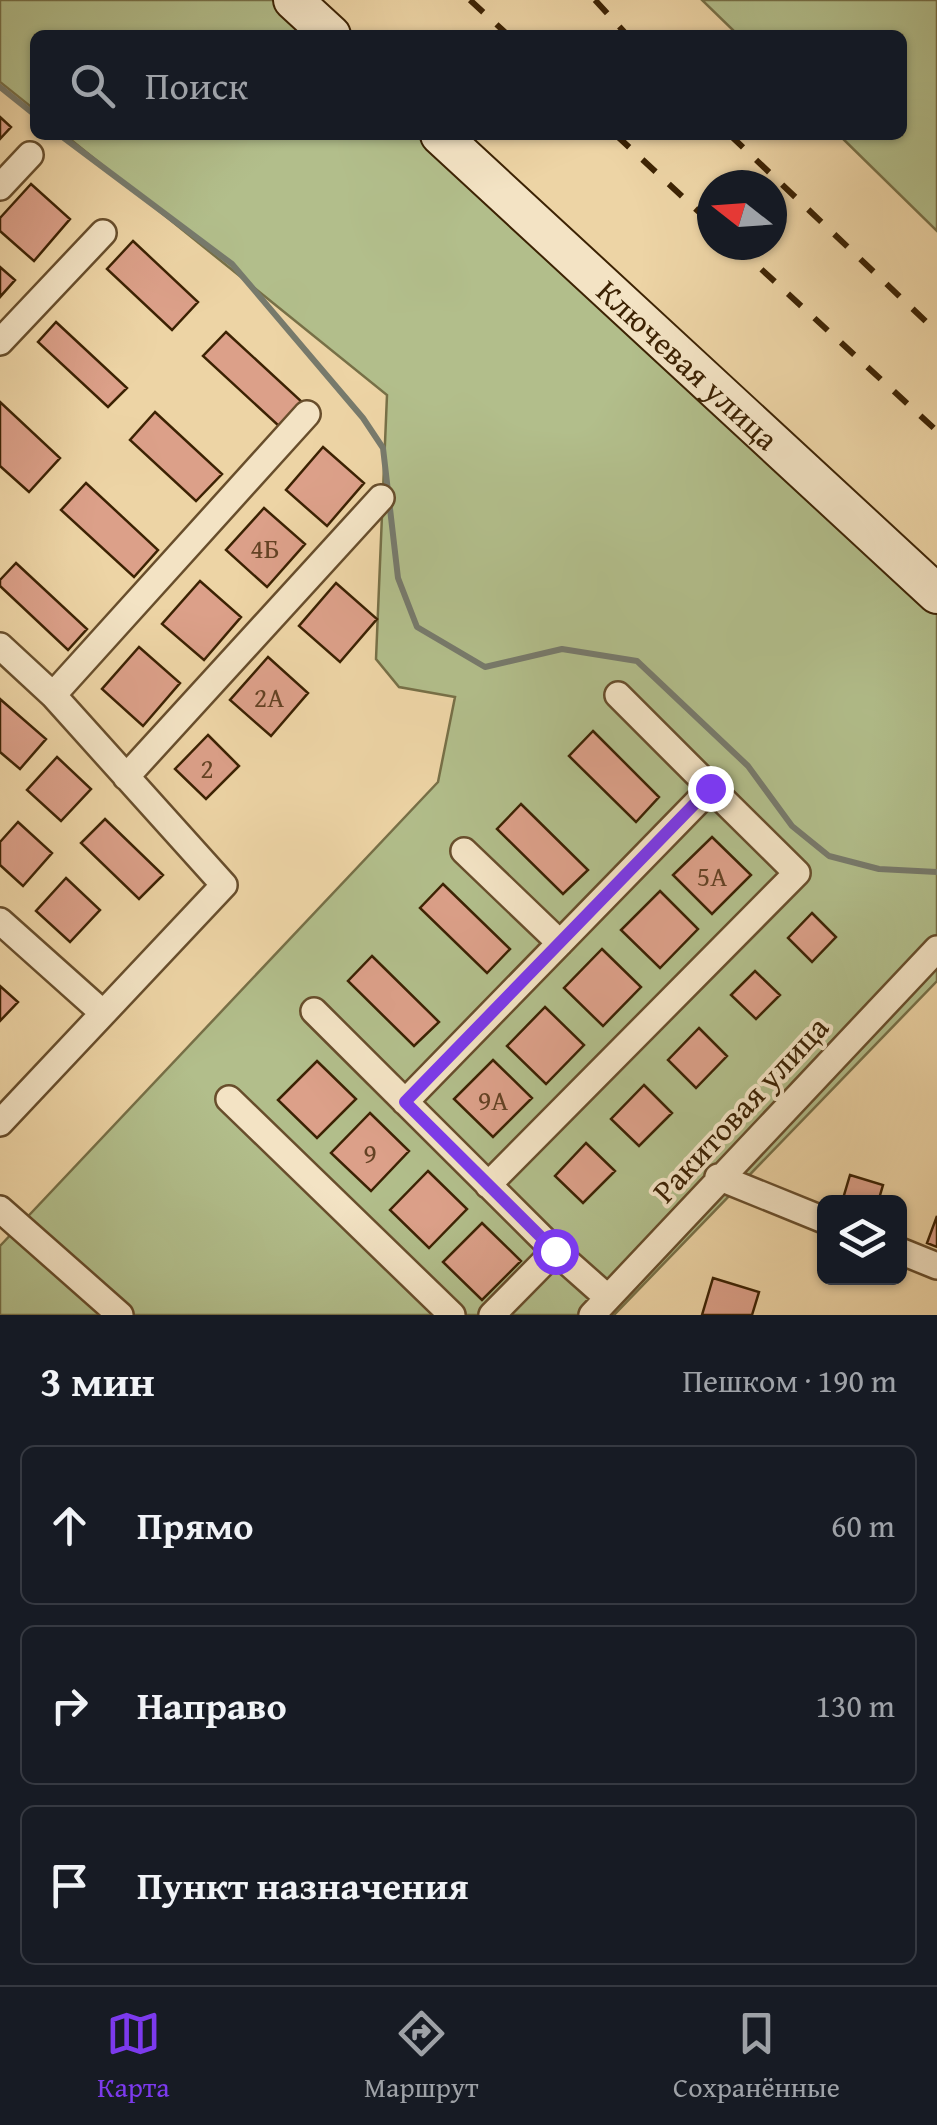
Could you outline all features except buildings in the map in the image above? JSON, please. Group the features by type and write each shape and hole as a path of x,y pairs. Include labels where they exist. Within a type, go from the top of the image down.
{"main road":[{"path":"293,0 326,30"},
{"name":"Ключевая улица","path":"445,140 937,594"}],"street":[{"path":"0,187 30,155"},
{"path":"0,342 103,233"},
{"path":"53,695 306,414"},
{"path":"126,776 381,498"},
{"path":"0,646 53,695 224,884 0,1122"},
{"path":"488,1185 797,873 618,695"},
{"path":"405,1102 710,788"},
{"path":"464,851 560,943"},
{"path":"0,921 103,1012"},
{"name":"Ракитовая улица","path":"600,1306 937,949"},
{"path":"314,1011 555,1251 600,1306"},
{"path":"229,1100 452,1315"},
{"path":"718,1177 817,1217"},
{"path":"0,1208 120,1315"},
{"path":"492,1315 555,1251"},
{"path":"907,1254 937,1266"}],"green space":[{"path":"0,0 293,0 326,30 30,30 30,106 0,82"},
{"path":"702,0 937,0 937,231 844,140 907,140 907,30 733,30"},
{"path":"71,140 444,140 937,595 937,981 614,1315 0,1315 0,1246 438,782 455,697 399,687 376,659 387,395"}],"waterway":[{"path":"0,87 30,111"},
{"path":"67,140 232,264 363,418 383,448 398,578 417,627 485,667 562,649 637,661 748,766 792,826 829,856 879,869 937,872"}],"railway":[{"path":"470,0 503,30"},
{"path":"595,0 622,30"},
{"path":"621,140 697,210"},
{"path":"735,140 937,332"},
{"path":"751,260 937,431"}],"route":[{"path":"555,1251 405,1102 710,788"}]}
